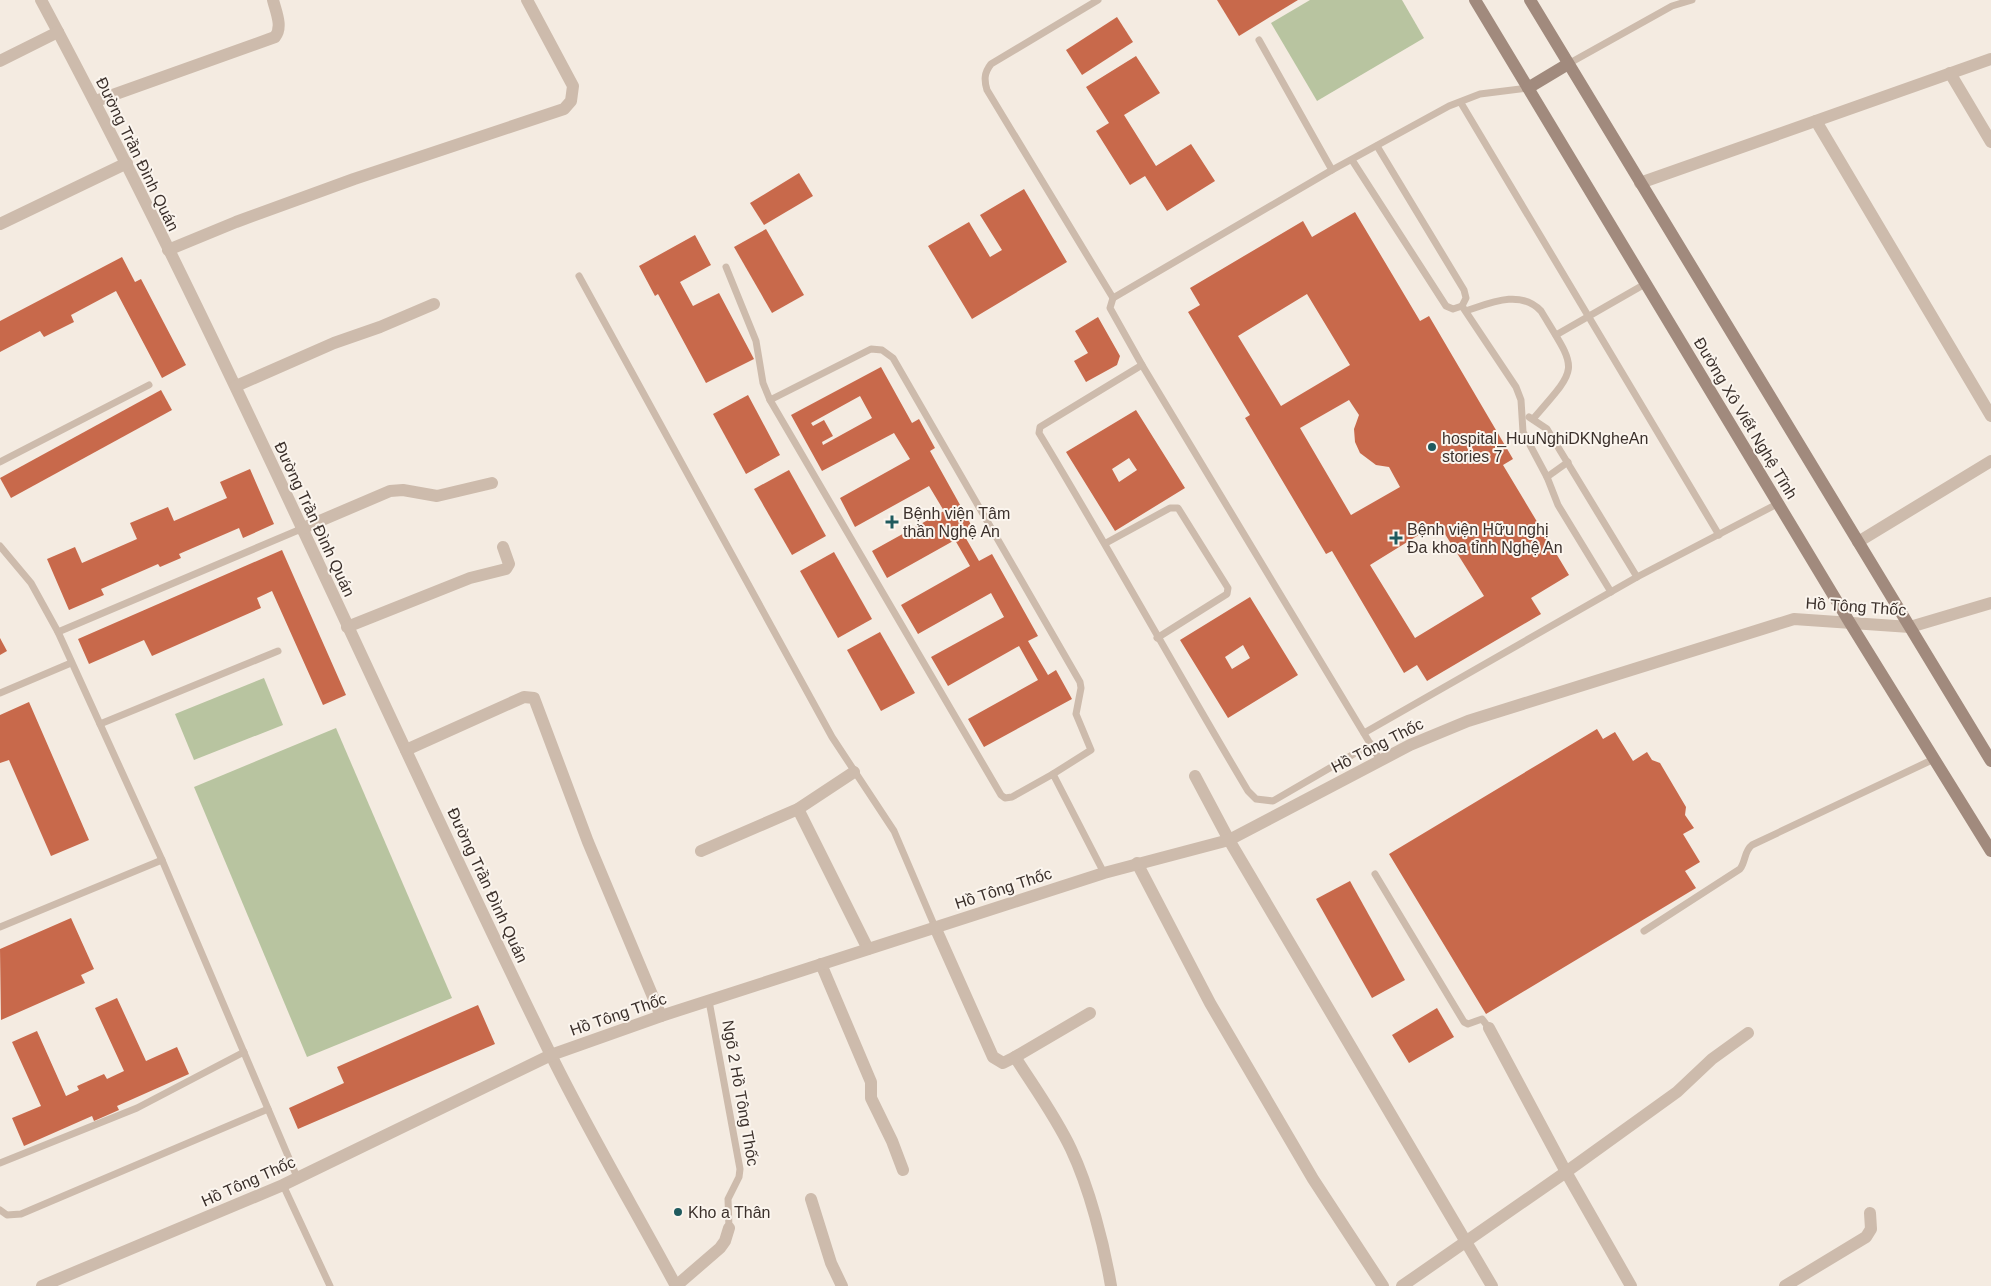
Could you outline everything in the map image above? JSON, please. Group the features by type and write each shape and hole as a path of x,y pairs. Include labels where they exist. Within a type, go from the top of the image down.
{"main road":[{"name":"Đường Xô Viết Nghệ Tĩnh","path":"1475,0 1850,623 1991,851"},
{"name":"Đường Xô Viết Nghệ Tĩnh","path":"1530,0 1991,762"},
{"path":"1528,88 1568,64"}],"street":[{"name":"Đường Trần Đình Quán","path":"41,0 96,101 236,386 347,627 551,1055 676,1286"},
{"path":"96,101 275,37 279,32 279,26 273,0"},
{"path":"168,250 236,222 354,179 564,109 571,101 573,86 527,0"},
{"path":"0,61 58,32"},
{"path":"1640,183 1991,59"},
{"path":"1950,73 1991,142"},
{"path":"1816,121 1991,416"},
{"path":"0,224 127,163"},
{"path":"236,386 334,343 380,327 434,304"},
{"path":"1858,542 1991,461"},
{"path":"301,529 390,491 403,490 437,496 492,483"},
{"path":"347,627 470,578 506,569 509,564 503,547"},
{"name":"Hồ Tông Thốc","path":"42,1286 283,1185 551,1055 661,1016 1104,873 1229,840 1380,760 1432,735 1468,721 1794,619 1910,627 1991,603"},
{"path":"406,750 524,697 534,698 588,842 661,1016"},
{"path":"701,851 798,809 854,772"},
{"path":"1195,776 1229,840 1492,1286"},
{"path":"798,809 868,949"},
{"path":"1137,864 1182,951 1254,1079 1313,1179 1383,1286"},
{"path":"935,927 993,1058 1003,1063 1090,1013"},
{"path":"821,964 871,1082 871,1098 892,1141 903,1170"},
{"path":"1489,1028 1566,1172 1632,1286"},
{"path":"1402,1286 1677,1092 1712,1059 1748,1033"},
{"path":"1015,1057 1071,1149 1086,1188 1108,1267 1111,1286"},
{"path":"811,1199 831,1263 842,1286"},
{"path":"1784,1286 1866,1237 1871,1229 1870,1214"},
{"name":"Ngõ 2 Hồ Tông Thốc","path":"676,1286 720,1248 729,1228"}],"lane":[{"path":"1098,0 991,64 986,72 984,81 987,90 1113,298"},
{"path":"1568,64 1672,3 1692,0"},
{"path":"1259,40 1332,170"},
{"path":"1380,760 1142,365 1110,308 1113,298 1332,170 1449,106 1461,103 1480,94 1528,88"},
{"path":"1461,103 1590,316 1719,535"},
{"path":"1377,146 1464,290 1466,298 1464,309 1516,387 1521,400 1523,432 1548,477 1558,505 1611,592"},
{"path":"1352,160 1446,306 1453,309 1464,309 1500,300 1520,299 1535,305 1556,335 1569,360 1567,377 1533,419"},
{"path":"726,267 756,341 763,383 770,400 1001,795 1008,798 1012,797 1091,750 1076,714 1081,688 1080,682 893,358 882,350 871,349 770,400"},
{"path":"579,276 832,737 894,831 935,927"},
{"path":"1556,335 1646,284"},
{"path":"1142,365 1039,430 1106,543 1157,638 1248,791 1256,799 1268,801 1279,798 1371,744"},
{"path":"0,462 149,385"},
{"path":"1522,414 1548,429 1637,577"},
{"path":"1548,477 1568,462"},
{"path":"1364,733 1637,577 1778,503"},
{"path":"1106,543 1170,508 1178,508 1228,588 1227,594 1157,638"},
{"path":"58,632 301,529"},
{"path":"0,546 31,583 58,632 162,860 297,1177"},
{"path":"100,724 278,651"},
{"path":"0,693 71,663"},
{"path":"1644,931 1740,869 1744,864 1747,851 1752,845 1934,759"},
{"path":"1053,774 1104,873"},
{"path":"0,927 162,860"},
{"path":"1375,874 1464,1022 1468,1024 1482,1019 1489,1028"},
{"name":"Ngõ 2 Hồ Tông Thốc","path":"708,1001 740,1169 739,1177 728,1199 729,1228"},
{"path":"0,1163 137,1108 244,1052"},
{"path":"0,1210 7,1215 21,1214 268,1109"},
{"path":"283,1185 330,1286"}],"green space":[{"path":"1310,0 1402,0 1424,38 1317,101 1271,23"},
{"path":"264,678 283,725 194,760 175,714"},
{"path":"336,728 452,998 307,1057 194,787"}],"building":[{"path":"1217,0 1298,0 1239,36"},
{"path":"1117,17 1133,42 1082,75 1066,50"},
{"path":"1136,56 1160,93 1124,115 1156,166 1191,144 1215,181 1167,211 1145,176 1130,185 1096,131 1109,123 1086,87"},
{"path":"799,173 813,196 764,225 750,203"},
{"path":"1024,189 1067,262 972,319 928,246 969,222 990,257 1002,250 980,215"},
{"name":"hospital_HuuNghiDKNgheAn stories 7","path":"1355,212 1420,321 1429,316 1513,459 1503,465 1569,575 1531,598 1541,614 1427,681 1417,665 1404,673 1332,551 1326,554 1245,418 1250,415 1188,312 1200,305 1190,288 1303,221 1312,237","holes":["1307,294 1350,365 1281,406 1238,336","1349,400 1359,415 1354,429 1355,442 1360,453 1376,465 1389,467 1400,487 1351,515 1300,428","1438,523 1484,596 1415,638 1370,565"]},
{"path":"766,229 804,295 772,313 734,247"},
{"path":"695,235 711,265 680,282 693,306 719,293 754,359 706,383 658,294 655,296 639,266"},
{"path":"122,257 135,282 141,279 186,365 162,378 116,291 71,315 74,322 44,337 40,331 0,352 0,321"},
{"path":"1098,317 1120,356 1117,365 1086,382 1074,361 1088,353 1075,331"},
{"path":"881,367 912,423 919,419 935,448 930,451 974,530 964,535 979,561 992,554 1038,636 1028,641 1048,675 1056,670 1072,699 984,747 968,719 1038,680 1019,646 948,686 931,657 1004,617 991,593 918,634 901,605 970,566 955,540 887,578 872,551 944,511 929,486 855,527 840,498 910,459 894,433 822,471 791,415","holes":["860,396 872,418 823,445 822,442 833,436 824,420 813,426 811,423"]},
{"path":"161,390 172,410 11,498 0,478"},
{"path":"748,395 780,455 746,474 713,414"},
{"path":"1136,410 1185,488 1115,531 1066,452","holes":["1129,458 1137,470 1119,482 1112,469"]},
{"path":"250,469 274,524 243,538 239,528 179,554 181,558 160,567 158,564 101,589 104,595 69,610 47,559 75,547 82,563 137,539 130,523 168,507 174,521 227,498 220,482"},
{"path":"789,470 826,536 792,555 754,489"},
{"path":"282,550 346,695 323,705 272,591 257,598 261,608 152,656 144,640 89,664 78,639"},
{"path":"834,552 872,619 838,638 800,571"},
{"path":"1250,597 1298,675 1228,718 1180,640","holes":["1243,645 1250,658 1232,669 1225,657"]},
{"path":"880,632 915,693 881,711 847,650"},
{"path":"0,638 7,651 0,655"},
{"path":"29,702 89,840 51,856 9,760 0,763 0,715"},
{"path":"1597,729 1603,739 1615,732 1633,761 1647,752 1652,760 1660,763 1686,807 1685,815 1694,828 1683,834 1700,862 1685,871 1696,888 1486,1014 1389,854"},
{"path":"1350,881 1405,980 1372,998 1316,899"},
{"path":"71,918 94,969 81,975 85,983 1,1020 0,949"},
{"path":"117,998 146,1061 177,1047 189,1074 117,1106 119,1110 94,1121 92,1116 24,1146 12,1118 41,1106 12,1042 37,1031 66,1096 79,1090 77,1086 104,1074 107,1079 124,1071 95,1008"},
{"path":"478,1005 495,1044 298,1129 289,1108 344,1083 337,1067"},
{"path":"1437,1008 1454,1037 1409,1063 1392,1035"}],"place":[{"name":"hospital_HuuNghiDKNgheAn stories 7","path":"1432,447"},
{"name":"Bệnh viện Tâm thần Nghệ An","path":"892,522"},
{"name":"Bệnh viện Hữu nghị Đa khoa tỉnh Nghệ An","path":"1396,538"},
{"name":"Kho a Thân","path":"678,1212"}]}
